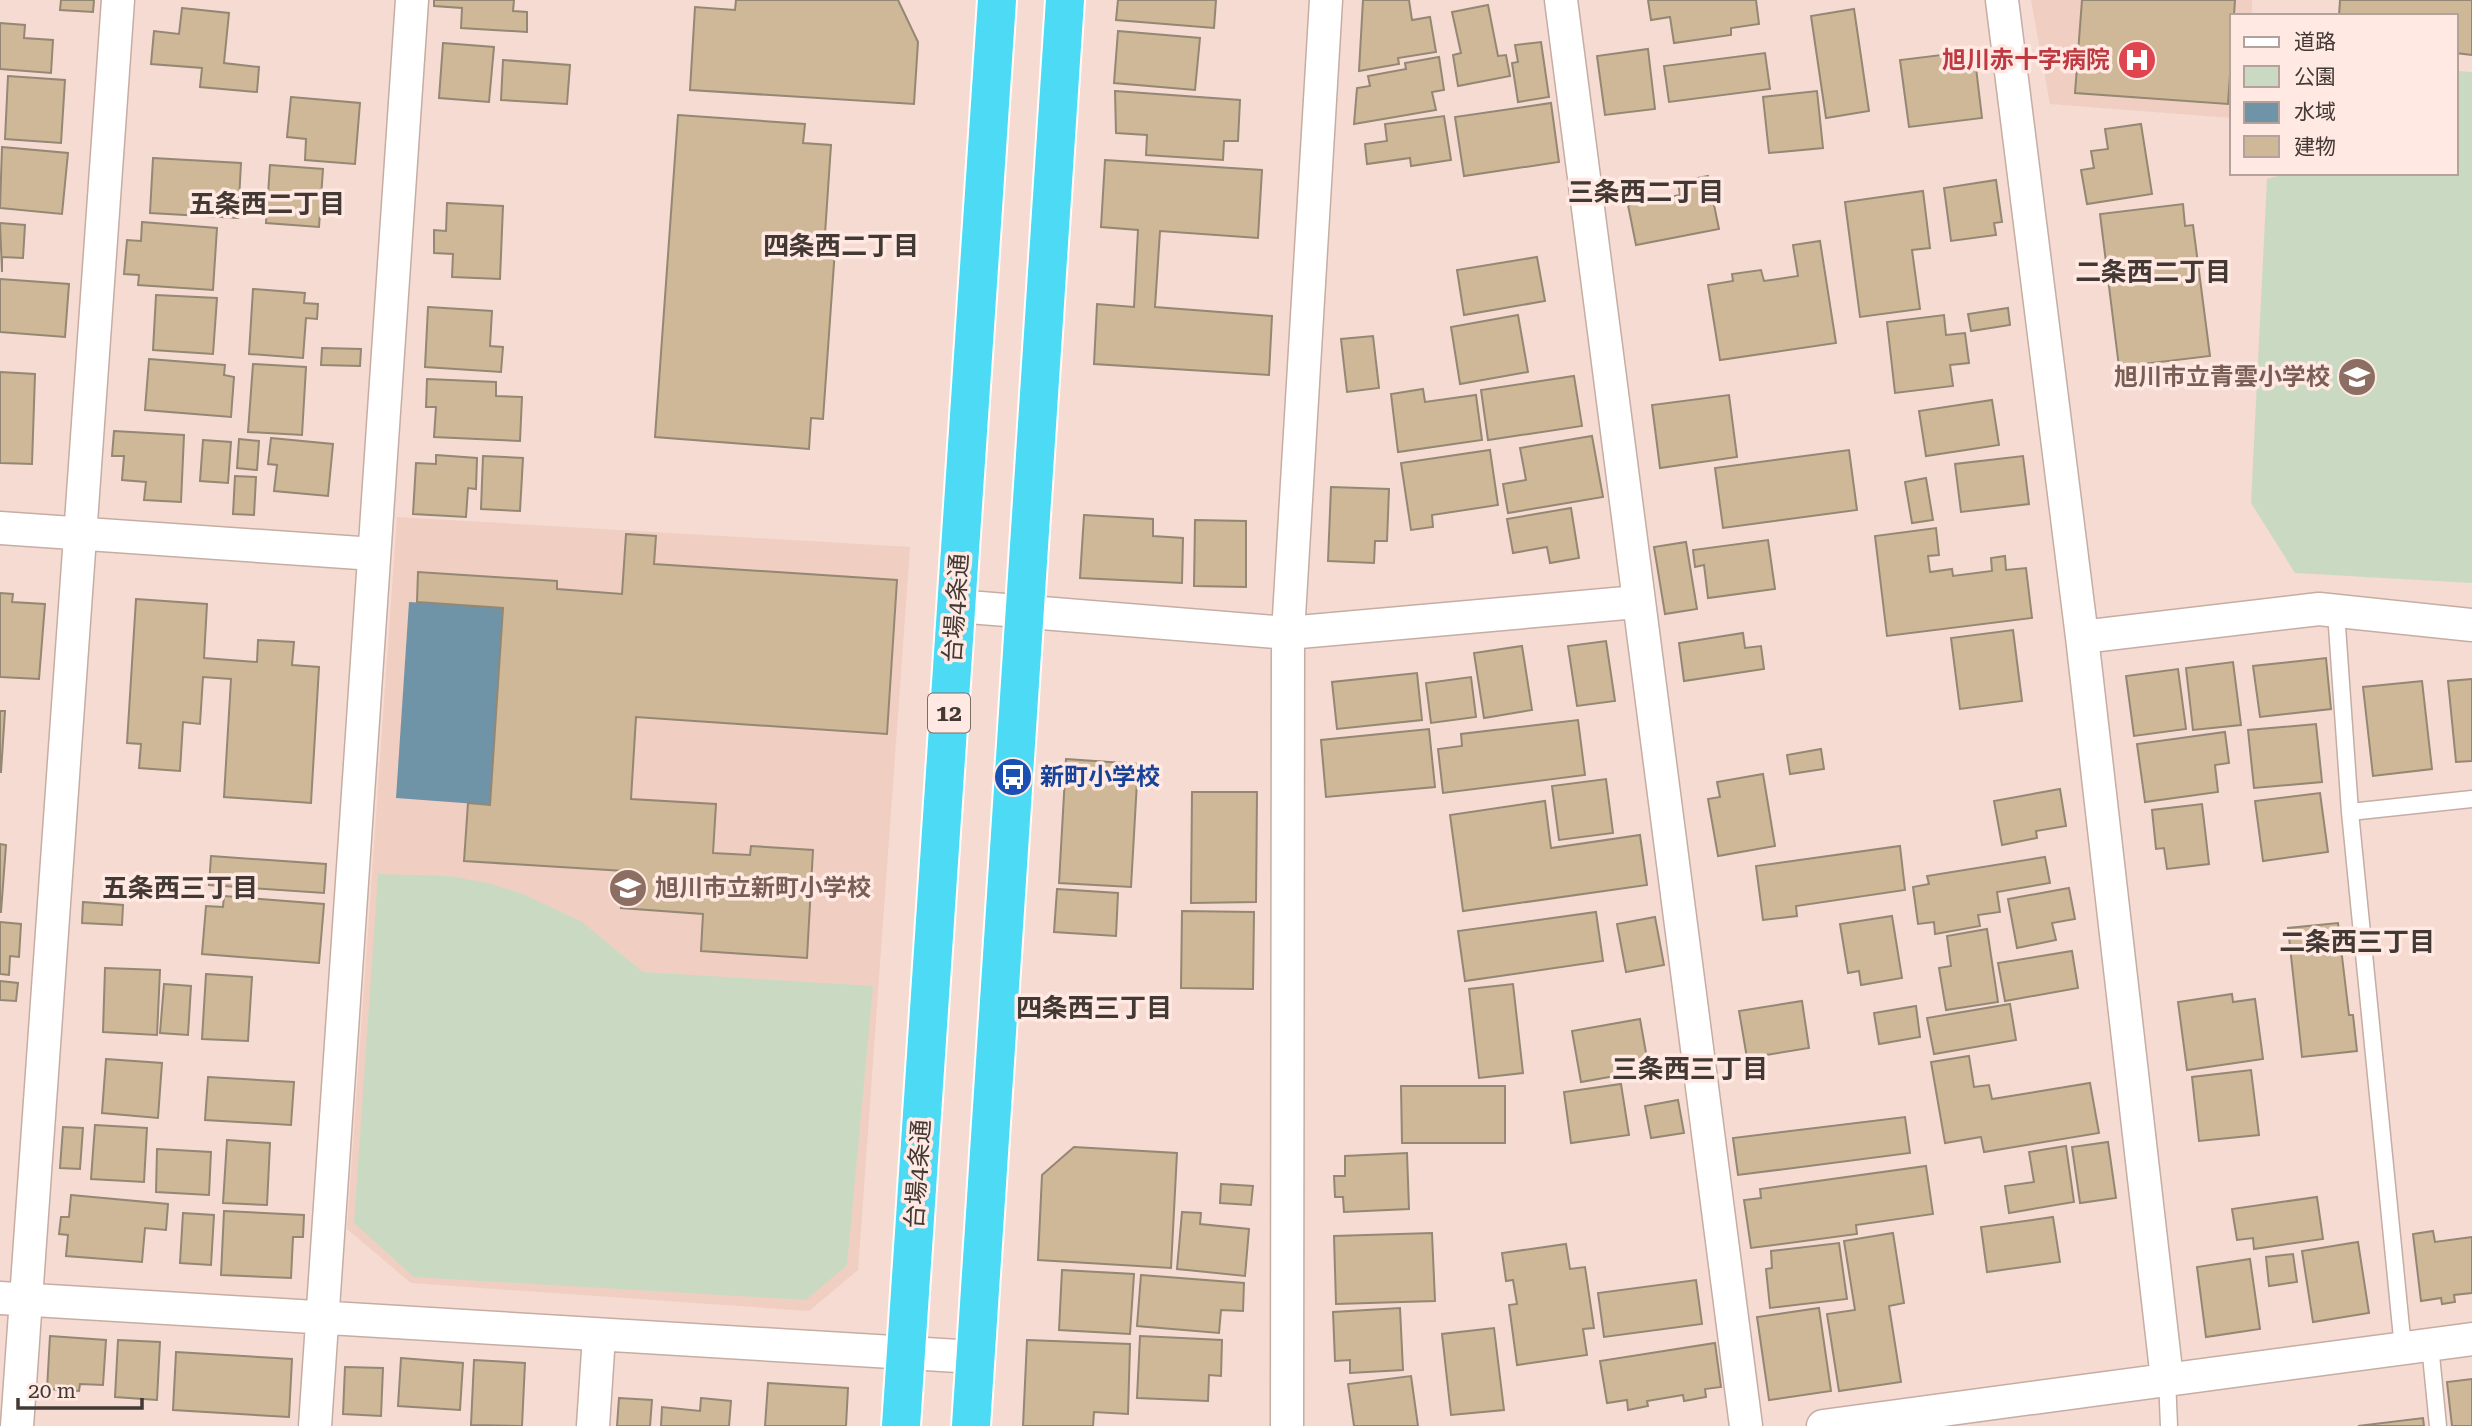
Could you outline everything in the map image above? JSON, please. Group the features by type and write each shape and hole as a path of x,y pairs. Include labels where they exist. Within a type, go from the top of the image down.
{"highway":[{"name":"台場4条通","path":"901,1426 997,0"},
{"path":"971,1426 1065,0"}],"street":[{"path":"17,1426 13,1299 82,534 118,0"},
{"path":"315,1426 412,0"},
{"path":"1287,1426 1288,633 1326,0"},
{"path":"1561,0 1746,1426"},
{"path":"2002,0 2082,637 2167,1379"},
{"path":"0,528 374,554"},
{"path":"956,606 1025,614 1288,633 1637,602"},
{"path":"2082,637 2319,609 2472,625"},
{"path":"13,1299 975,1357"},
{"path":"593,1426 599,1336"},
{"path":"1823,1426 2472,1339"}],"lane":[{"path":"2336,612 2350,813 2416,1347 2438,1426"},
{"path":"2350,813 2472,799"},
{"path":"2167,1379 2169,1426"}],"shaded area":[{"name":"旭川赤十字病院","path":"2031,0 2252,0 2252,14 2230,14 2230,118 2050,104"},
{"name":"旭川市立新町小学校","path":"397,517 910,547 858,1270 809,1311 411,1283 347,1229"}],"green space":[{"name":"旭川市立青雲小学校","path":"2458,71 2472,72 2472,583 2295,573 2251,503 2267,179 2281,175 2458,175"},
{"path":"378,874 449,876 488,883 523,894 582,922 643,972 873,986 847,1265 806,1300 414,1277 354,1223"}],"water":[{"path":"409,602 503,608 490,805 396,798"}],"building":[{"path":"61,0 94,0 93,12 60,10"},
{"path":"434,0 514,0 513,11 527,12 527,32 461,28 462,8 434,6"},
{"path":"736,0 898,0 918,42 914,104 690,90 695,7 735,10"},
{"path":"1118,0 1216,0 1214,28 1116,20"},
{"path":"1363,0 1409,0 1412,20 1430,17 1436,52 1398,58 1399,64 1359,71"},
{"path":"1648,0 1756,0 1759,24 1731,28 1731,35 1674,43 1670,17 1651,20"},
{"name":"旭川赤十字病院","path":"2082,0 2235,0 2234,14 2230,14 2228,104 2075,93"},
{"path":"2340,0 2472,0 2472,55 2458,53 2458,14 2339,14"},
{"path":"1488,5 1498,56 1506,55 1510,76 1458,86 1453,55 1461,53 1452,12"},
{"path":"182,8 229,13 224,63 259,67 257,92 200,87 202,68 151,64 154,31 179,34"},
{"path":"1854,9 1869,111 1826,118 1811,16"},
{"path":"0,23 25,25 24,38 53,40 51,73 0,69"},
{"path":"1118,31 1200,38 1195,90 1114,83"},
{"path":"1541,42 1549,97 1518,102 1512,63 1518,62 1515,45"},
{"path":"443,43 494,47 489,102 439,98"},
{"path":"1648,49 1655,109 1605,115 1597,56"},
{"path":"1974,51 1982,118 1909,127 1900,60"},
{"path":"1765,53 1770,89 1669,102 1664,66"},
{"path":"1439,57 1444,90 1432,92 1436,110 1354,124 1357,88 1370,86 1368,76 1406,69 1405,63"},
{"path":"503,60 570,65 567,104 501,100"},
{"path":"8,76 65,80 61,143 5,139"},
{"path":"1115,91 1240,100 1238,141 1224,141 1223,160 1146,155 1147,135 1116,133"},
{"path":"1817,91 1823,148 1769,153 1763,97"},
{"path":"291,97 360,103 355,164 305,160 306,139 287,137"},
{"path":"1551,103 1559,162 1464,176 1455,117"},
{"path":"678,115 805,124 803,143 831,145 825,234 836,235 823,419 811,418 809,449 655,437"},
{"path":"1444,116 1451,160 1411,166 1410,158 1367,164 1365,144 1387,141 1385,124"},
{"path":"2141,124 2152,194 2087,204 2081,170 2094,168 2091,151 2108,149 2105,129"},
{"path":"2,147 68,153 62,214 0,208"},
{"path":"153,158 241,163 238,218 150,213"},
{"path":"1105,160 1262,170 1258,238 1160,231 1155,307 1272,316 1269,375 1094,364 1097,304 1134,307 1138,230 1101,227"},
{"path":"270,165 323,169 319,227 266,223"},
{"path":"1708,176 1719,229 1636,245 1628,205 1680,195 1678,182"},
{"path":"1996,180 2002,222 1994,223 1996,235 1951,241 1944,188"},
{"path":"1923,191 1930,248 1912,250 1920,309 1860,317 1845,202"},
{"path":"447,203 503,206 500,279 452,277 453,254 434,253 434,230 446,231"},
{"path":"2183,204 2185,226 2193,225 2210,356 2119,367 2100,214"},
{"path":"142,222 217,228 213,290 138,285 139,275 124,274 127,240 141,241"},
{"path":"0,223 25,225 23,258 2,257 2,272"},
{"path":"1820,241 1836,343 1720,360 1708,285 1733,281 1732,274 1761,270 1764,281 1798,276 1793,245"},
{"path":"1537,257 1545,301 1464,315 1457,270"},
{"path":"0,279 69,284 65,337 0,332"},
{"path":"253,289 305,293 304,303 318,304 317,319 306,318 303,358 249,354"},
{"path":"156,295 217,298 213,354 153,350"},
{"path":"428,307 492,311 490,346 503,347 501,372 425,367"},
{"path":"2008,308 2010,325 1971,331 1968,314"},
{"path":"1518,315 1528,372 1460,384 1451,327"},
{"path":"1944,315 1946,335 1965,333 1969,363 1950,365 1953,386 1895,393 1887,322"},
{"path":"1373,336 1379,388 1347,392 1341,339"},
{"path":"322,348 361,349 360,366 321,365"},
{"path":"149,359 225,365 224,375 234,377 231,417 145,410"},
{"path":"253,364 306,367 302,435 248,432"},
{"path":"0,372 35,374 32,464 0,463"},
{"path":"1574,376 1582,426 1488,440 1481,390"},
{"path":"427,379 496,382 496,396 522,397 520,441 434,437 436,407 426,407"},
{"path":"1423,389 1425,402 1476,395 1482,440 1398,452 1391,394"},
{"path":"1729,395 1737,457 1660,468 1652,405"},
{"path":"1992,400 1999,445 1926,456 1919,411"},
{"path":"114,431 184,435 181,502 144,500 146,482 122,480 124,456 112,456"},
{"path":"1592,436 1603,497 1508,513 1503,484 1526,480 1520,448"},
{"path":"271,438 333,444 328,496 274,491 277,465 268,464"},
{"path":"239,439 259,441 257,470 237,468"},
{"path":"203,440 231,442 228,483 200,481"},
{"path":"1490,450 1498,505 1432,515 1433,527 1411,530 1401,463"},
{"path":"1849,450 1857,510 1723,528 1715,468"},
{"path":"436,455 477,458 476,489 468,488 466,517 413,514 416,463 436,464"},
{"path":"483,456 523,458 520,511 481,509"},
{"path":"2023,456 2029,504 1961,512 1955,464"},
{"path":"235,476 256,477 254,515 233,514"},
{"path":"1926,478 1933,520 1912,523 1905,482"},
{"path":"1331,487 1389,489 1387,541 1375,541 1374,563 1328,561"},
{"path":"1571,508 1579,558 1550,563 1547,547 1513,553 1507,519"},
{"path":"1084,515 1153,519 1153,536 1183,538 1182,583 1080,578"},
{"path":"1195,520 1246,521 1246,587 1194,586"},
{"path":"1936,528 1939,555 1928,556 1930,572 1952,569 1953,576 1992,571 1991,558 2005,556 2006,570 2026,568 2032,618 1887,636 1875,536"},
{"path":"626,534 656,536 654,564 897,580 887,734 636,717 631,799 716,804 713,853 750,855 751,846 813,850 807,958 701,951 703,914 621,908 624,871 464,861 468,803 490,805 503,608 417,602 418,572 557,581 557,589 622,594"},
{"path":"1768,540 1775,589 1708,598 1704,565 1695,567 1693,550"},
{"path":"1686,542 1697,609 1665,614 1654,547"},
{"path":"0,593 13,594 12,602 45,604 39,679 0,677"},
{"path":"136,599 207,604 204,658 257,662 258,640 294,642 292,665 319,667 311,803 224,797 231,679 203,677 200,724 183,722 180,771 139,768 141,744 127,743"},
{"path":"2013,630 2022,701 1960,709 1951,638"},
{"path":"1743,633 1745,648 1761,646 1764,669 1684,681 1679,643"},
{"path":"1606,641 1615,701 1577,706 1568,646"},
{"path":"1522,646 1532,710 1484,718 1474,653"},
{"path":"2326,658 2331,709 2260,717 2253,666"},
{"path":"2233,662 2241,725 2193,730 2186,668"},
{"path":"2178,669 2186,729 2134,736 2126,676"},
{"path":"1417,673 1422,720 1337,729 1332,682"},
{"path":"1471,677 1476,717 1431,723 1426,683"},
{"path":"2472,679 2472,761 2456,762 2448,681"},
{"path":"2422,681 2432,769 2373,776 2363,687"},
{"path":"0,711 5,711 1,772 0,772"},
{"path":"1578,720 1585,775 1443,793 1438,749 1462,746 1461,734"},
{"path":"2316,724 2322,782 2254,788 2248,730"},
{"path":"1429,729 1435,787 1326,797 1321,740"},
{"path":"2225,732 2229,763 2215,765 2218,792 2145,802 2137,744"},
{"path":"1821,749 1824,769 1790,774 1787,755"},
{"path":"1066,759 1138,764 1131,887 1059,883"},
{"path":"1763,774 1775,846 1718,856 1708,799 1720,797 1717,782"},
{"path":"1606,779 1613,833 1559,840 1552,786"},
{"path":"2060,789 2066,826 2036,831 2037,838 2002,845 1994,801"},
{"path":"1192,792 1257,792 1256,902 1191,903"},
{"path":"2320,793 2328,852 2263,861 2255,801"},
{"path":"1545,801 1551,848 1640,835 1647,885 1463,911 1450,815"},
{"path":"2202,804 2209,864 2167,869 2164,848 2156,849 2152,810"},
{"path":"0,844 6,845 1,912 0,912"},
{"path":"1900,846 1905,890 1796,906 1797,916 1763,920 1756,866"},
{"path":"211,856 326,864 324,893 209,885"},
{"path":"2045,857 2050,883 1997,892 2000,912 1978,915 1980,926 1935,934 1934,922 1918,924 1913,887 1929,884 1927,876"},
{"path":"2069,888 2075,919 2052,923 2056,940 2017,948 2008,899"},
{"path":"1057,889 1118,893 1116,936 1054,932"},
{"path":"224,896 324,904 319,963 202,954 206,906 223,907"},
{"path":"83,902 123,905 122,925 82,923"},
{"path":"1182,911 1254,912 1253,989 1181,988"},
{"path":"1596,912 1603,961 1465,981 1458,931"},
{"path":"1892,916 1902,978 1861,985 1859,971 1848,973 1840,924"},
{"path":"1655,917 1664,965 1626,972 1617,924"},
{"path":"0,922 21,924 19,957 10,956 9,975 0,974"},
{"path":"2338,923 2349,1015 2353,1015 2357,1051 2302,1057 2288,928"},
{"path":"1987,929 1998,1002 1946,1010 1939,968 1951,966 1947,936"},
{"path":"2072,951 2078,988 2005,1001 1998,963"},
{"path":"105,968 160,970 157,1035 103,1032"},
{"path":"206,974 252,977 248,1041 202,1039"},
{"path":"0,981 18,983 16,1001 0,1000"},
{"path":"164,984 191,986 188,1035 160,1033"},
{"path":"1513,984 1523,1073 1479,1078 1469,989"},
{"path":"2232,994 2233,1002 2255,999 2263,1059 2187,1070 2178,1002"},
{"path":"1802,1001 1809,1048 1747,1058 1739,1011"},
{"path":"2010,1004 2016,1040 1934,1054 1927,1018"},
{"path":"1916,1006 1920,1037 1879,1044 1874,1013"},
{"path":"1640,1019 1649,1070 1581,1082 1572,1031"},
{"path":"1969,1056 1974,1087 1989,1085 1992,1099 2090,1083 2099,1133 1984,1152 1981,1137 1945,1143 1931,1062"},
{"path":"106,1059 162,1063 158,1118 102,1113"},
{"path":"2251,1070 2259,1135 2199,1141 2192,1077"},
{"path":"208,1077 294,1082 291,1125 205,1120"},
{"path":"1621,1084 1629,1135 1571,1143 1564,1092"},
{"path":"1401,1086 1505,1086 1505,1143 1402,1143"},
{"path":"1678,1100 1684,1133 1651,1138 1645,1106"},
{"path":"1905,1117 1910,1153 1738,1175 1733,1138"},
{"path":"95,1125 147,1128 144,1182 91,1179"},
{"path":"63,1127 83,1128 80,1169 60,1168"},
{"path":"227,1140 270,1143 267,1205 223,1203"},
{"path":"2108,1142 2116,1198 2080,1203 2072,1147"},
{"path":"2066,1146 2074,1202 2009,1213 2005,1186 2034,1182 2029,1152"},
{"path":"1074,1147 1177,1153 1171,1268 1038,1260 1042,1175"},
{"path":"157,1149 211,1152 209,1195 156,1192"},
{"path":"1407,1153 1409,1209 1344,1212 1343,1197 1335,1197 1334,1176 1345,1176 1345,1156"},
{"path":"1926,1166 1933,1214 1856,1225 1857,1234 1751,1248 1744,1200 1761,1198 1760,1189"},
{"path":"1221,1184 1253,1186 1251,1205 1220,1203"},
{"path":"71,1195 168,1204 166,1230 145,1228 142,1262 66,1256 68,1235 59,1234 61,1217 69,1217"},
{"path":"2317,1197 2323,1239 2254,1249 2253,1238 2237,1240 2232,1209"},
{"path":"224,1211 304,1215 303,1237 293,1237 291,1278 221,1275"},
{"path":"1182,1212 1201,1213 1200,1224 1249,1229 1245,1276 1177,1269"},
{"path":"183,1213 214,1215 211,1265 180,1263"},
{"path":"2053,1217 2060,1262 1987,1272 1981,1227"},
{"path":"2433,1231 2435,1242 2472,1237 2472,1293 2454,1295 2455,1302 2442,1304 2441,1298 2421,1301 2413,1234"},
{"path":"1432,1233 1435,1301 1336,1304 1334,1236"},
{"path":"1893,1233 1904,1303 1889,1306 1901,1382 1839,1391 1827,1314 1855,1310 1844,1241"},
{"path":"2358,1242 2369,1313 2313,1322 2302,1251"},
{"path":"1839,1243 1847,1299 1770,1308 1766,1269 1772,1268 1771,1251"},
{"path":"1566,1244 1570,1269 1585,1267 1594,1328 1583,1329 1587,1355 1517,1365 1509,1305 1517,1304 1513,1280 1506,1281 1502,1253"},
{"path":"2293,1254 2297,1282 2269,1286 2266,1257"},
{"path":"2250,1259 2260,1329 2206,1337 2197,1267"},
{"path":"1062,1270 1134,1274 1130,1334 1059,1330"},
{"path":"1141,1275 1244,1283 1243,1311 1221,1310 1219,1333 1137,1326"},
{"path":"1696,1280 1702,1324 1604,1337 1598,1293"},
{"path":"1400,1308 1403,1370 1350,1373 1350,1360 1335,1361 1333,1312"},
{"path":"1819,1308 1831,1391 1769,1400 1757,1317"},
{"path":"1494,1328 1504,1410 1451,1415 1442,1334"},
{"path":"50,1336 106,1340 103,1385 80,1384 79,1391 47,1389"},
{"path":"1140,1336 1222,1340 1221,1376 1209,1375 1208,1401 1137,1398"},
{"path":"118,1340 160,1342 157,1400 115,1397"},
{"path":"1027,1340 1130,1344 1128,1414 1094,1412 1093,1426 1023,1426"},
{"path":"1715,1343 1721,1387 1705,1389 1706,1397 1684,1401 1683,1395 1647,1401 1648,1406 1628,1410 1627,1400 1607,1403 1600,1361"},
{"path":"176,1352 292,1359 289,1417 173,1410"},
{"path":"401,1358 463,1363 460,1410 398,1406"},
{"path":"474,1360 525,1363 522,1426 471,1425"},
{"path":"345,1367 383,1368 381,1416 343,1414"},
{"path":"1411,1376 1418,1426 1354,1426 1348,1384"},
{"path":"2472,1379 2472,1426 2452,1426 2447,1382"},
{"path":"768,1383 848,1388 846,1426 765,1426"},
{"path":"619,1398 652,1400 650,1426 617,1426"},
{"path":"701,1398 731,1401 729,1426 661,1426 662,1407 700,1411"},
{"path":"2423,1418 2424,1426 2358,1426"}],"place":[{"name":"旭川赤十字病院","path":"2137,60"},
{"name":"旭川市立青雲小学校","path":"2357,377"},
{"name":"新町小学校","path":"1013,777"},
{"name":"旭川市立新町小学校","path":"628,888"}],"district":[{"name":"三条西二丁目","path":"1646,192"},
{"name":"五条西二丁目","path":"267,204"},
{"name":"四条西二丁目","path":"841,246"},
{"name":"二条西二丁目","path":"2153,272"},
{"name":"五条西三丁目","path":"180,888"},
{"name":"二条西三丁目","path":"2357,942"},
{"name":"四条西三丁目","path":"1094,1008"},
{"name":"三条西三丁目","path":"1690,1069"}]}
